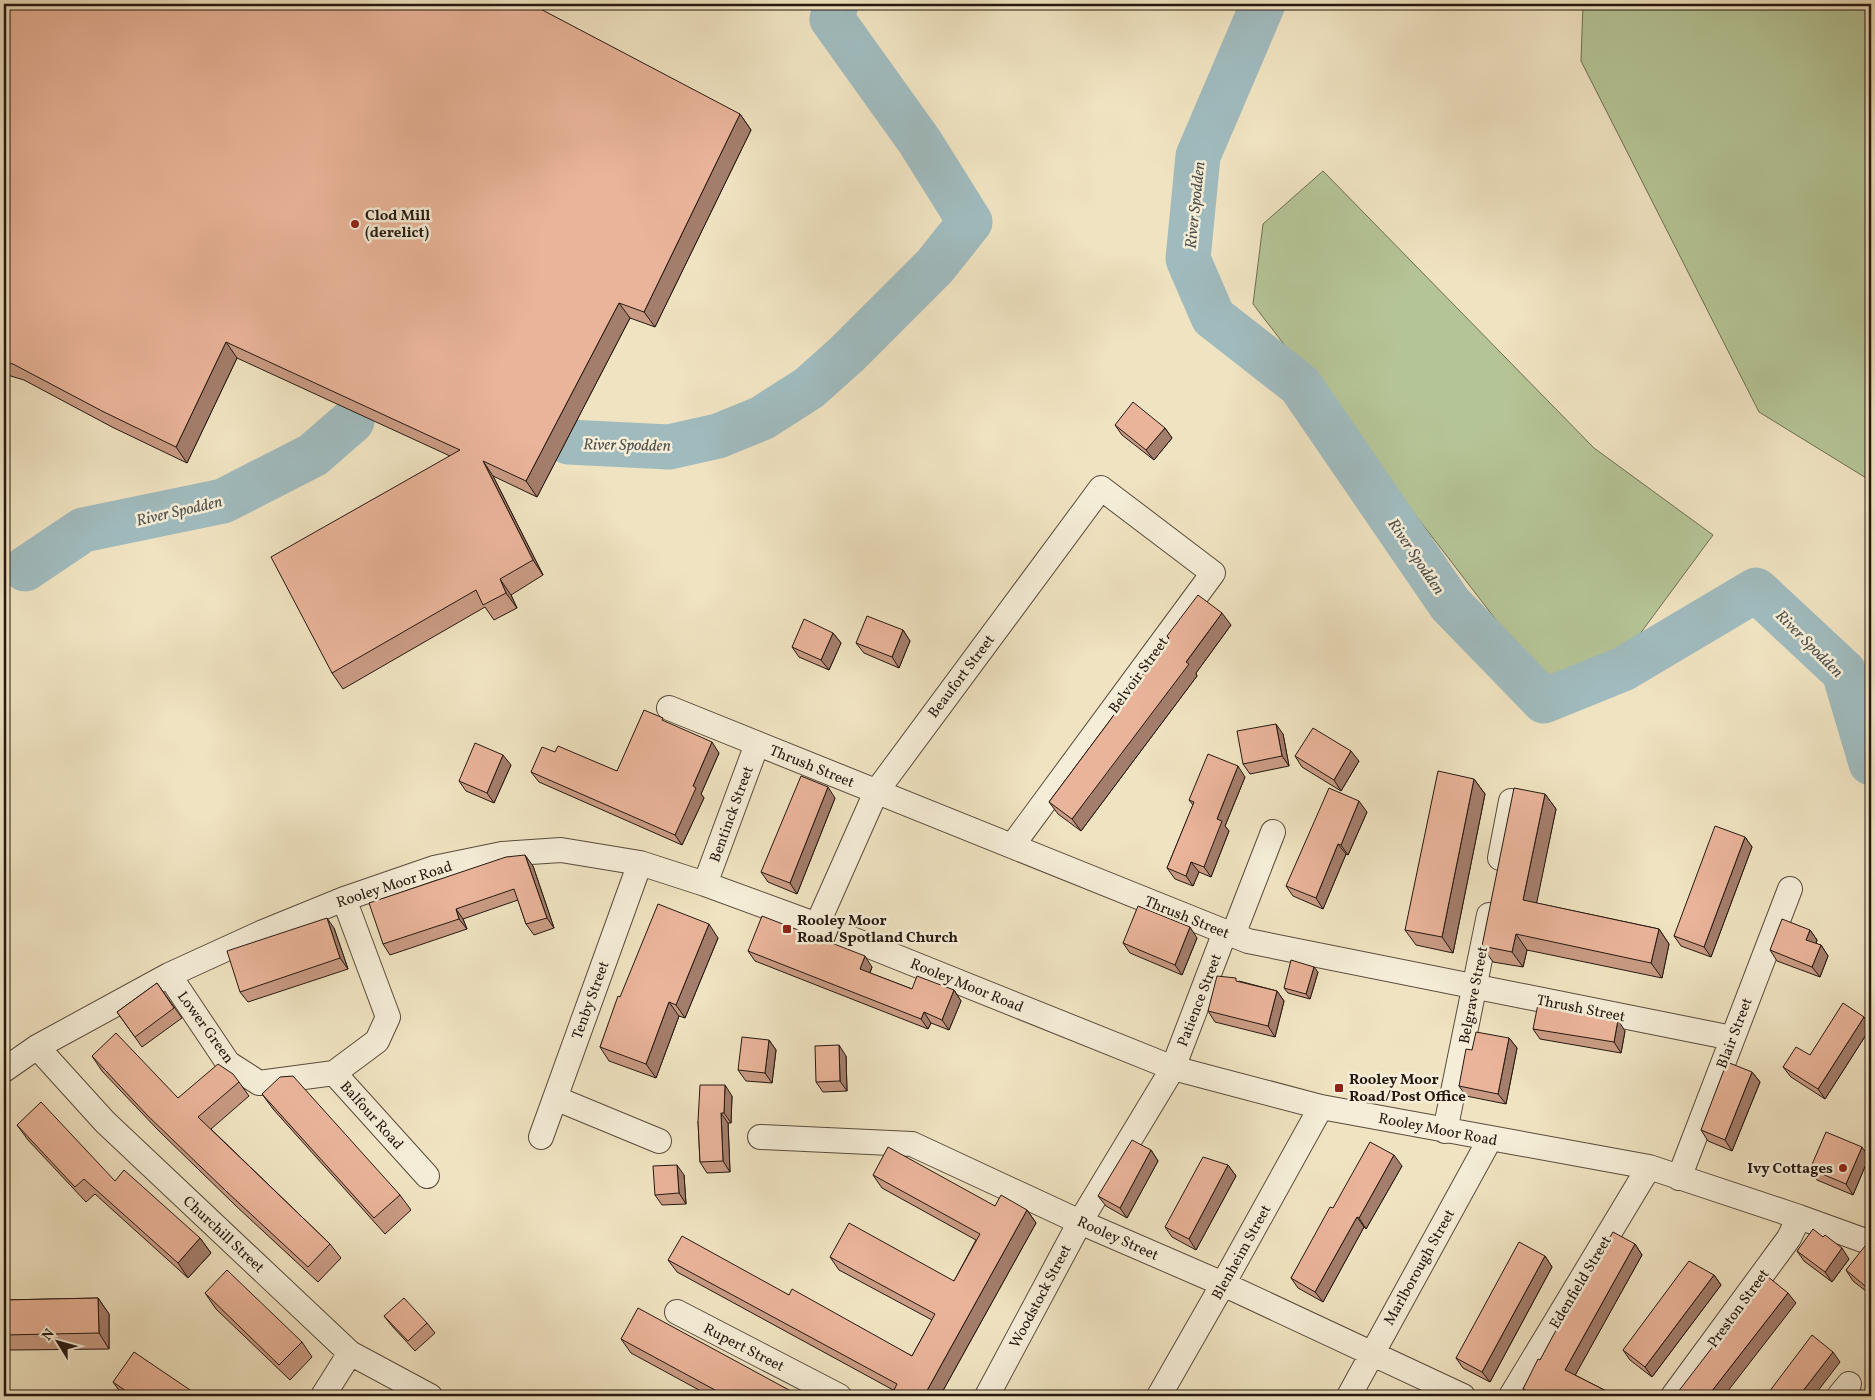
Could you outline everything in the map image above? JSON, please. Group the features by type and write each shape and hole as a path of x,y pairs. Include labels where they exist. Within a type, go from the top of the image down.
{"street":[{"name":"Beaufort Street","path":"817,925 876,792 1100,488 1144,521"},
{"name":"Belvoir Street","path":"1012,846 1213,573 1144,521"},
{"name":"Thrush Street","path":"669,708 1248,941 1732,1038"},
{"name":"Bentinck Street","path":"705,884 757,744"},
{"name":"Belgrave Street","path":"1446,1131 1511,801"},
{"name":"Patience Street","path":"1173,1068 1274,832"},
{"name":"Rooley Moor Road","path":"4,1070 37,1047 169,975 263,932 344,899 434,868 502,854 561,850 640,863 705,884 817,925 1173,1068 1321,1107 1649,1167 1871,1243"},
{"name":"Tenby Street","path":"541,1137 640,863"},
{"name":"Blair Street","path":"1679,1178 1790,889"},
{"name":"Balfour Road","path":"344,899 388,1017 377,1041 334,1072 427,1176"},
{"name":"Lower Green","path":"169,975 228,1063 259,1083 334,1072"},
{"name":"Churchill Street","path":"37,1047 105,1122 350,1353 430,1396"},
{"name":"Woodstock Street","path":"994,1394 1080,1222 1173,1068"},
{"path":"555,1098 659,1141"},
{"name":"Blenheim Street","path":"1159,1396 1321,1107"},
{"name":"Rooley Street","path":"760,1137 912,1144 1080,1222 1223,1284 1463,1396"},
{"name":"Marlborough Street","path":"1349,1396 1490,1139"},
{"name":"Edenfield Street","path":"1511,1396 1649,1167"},
{"name":"Preston Street","path":"1673,1396 1789,1238 1799,1217"},
{"name":"Rupert Street","path":"677,1312 839,1396"},
{"path":"323,1396 350,1353"}],"green space":[{"path":"1583,4 1871,4 1871,481 1759,412 1581,61"},
{"path":"1323,171 1594,448 1713,535 1631,646 1553,694 1253,304 1263,224"}],"building":[{"name":"Clod Mill (derelict)","path":"4,4 531,4 740,114 644,312 619,303 526,481 483,461 533,560 500,579 506,593 483,605 476,590 332,673 271,557 460,450 226,342 176,447 13,364 4,362"},
{"path":"1133,402 1165,428 1146,450 1115,425"},
{"path":"1198,595 1222,613 1186,662 1189,664 1072,819 1049,802 1111,719 1169,638 1167,636"},
{"path":"867,616 903,630 892,657 856,643"},
{"path":"804,619 833,633 821,660 792,647"},
{"path":"644,710 712,742 693,786 696,788 675,835 531,772 542,747 555,752 558,746 617,771"},
{"path":"1276,724 1282,756 1243,764 1237,731"},
{"path":"1313,728 1351,751 1334,780 1295,756"},
{"path":"475,743 503,755 487,793 459,781"},
{"path":"1208,754 1238,766 1217,819 1222,821 1204,867 1191,862 1186,876 1167,868 1194,802 1189,800"},
{"path":"1438,771 1474,779 1442,937 1405,930"},
{"path":"801,776 828,787 790,883 761,872"},
{"path":"1329,788 1359,801 1341,845 1338,844 1316,898 1286,886"},
{"path":"1514,788 1545,794 1523,900 1659,929 1651,963 1516,934 1512,952 1482,946"},
{"path":"1715,826 1745,837 1704,947 1674,936"},
{"path":"525,855 547,918 526,924 514,889 456,909 459,919 383,944 369,903 506,857"},
{"path":"658,904 709,924 676,1005 669,1002 646,1064 600,1047 618,996 620,997"},
{"path":"1138,906 1190,927 1175,965 1123,943"},
{"path":"762,916 865,956 860,969 912,989 917,976 954,990 942,1020 924,1012 921,1019 748,951"},
{"path":"327,918 340,958 240,992 227,951"},
{"path":"1782,919 1810,930 1806,940 1821,945 1812,967 1770,950"},
{"path":"1291,960 1314,967 1306,994 1284,988"},
{"path":"1217,976 1236,978 1236,981 1277,991 1268,1026 1208,1011"},
{"path":"157,983 174,1008 135,1037 117,1012"},
{"path":"1843,1003 1864,1017 1818,1089 1783,1067 1796,1047 1810,1055"},
{"path":"1538,1004 1618,1020 1614,1042 1533,1029"},
{"path":"1476,1032 1509,1038 1498,1094 1459,1086 1466,1049 1472,1050"},
{"path":"116,1033 178,1098 218,1064 233,1074 239,1082 198,1117 330,1244 308,1267 147,1115 92,1056"},
{"path":"742,1037 769,1040 765,1073 738,1070"},
{"path":"839,1045 840,1081 816,1082 815,1046"},
{"path":"1727,1062 1752,1072 1725,1140 1701,1130"},
{"path":"293,1076 400,1195 374,1218 262,1094 280,1077"},
{"path":"700,1085 725,1085 724,1113 721,1113 723,1161 700,1162 698,1121"},
{"path":"41,1102 115,1181 124,1170 200,1238 178,1263 84,1179 75,1187 17,1125"},
{"path":"1826,1132 1862,1147 1846,1184 1810,1169"},
{"path":"1132,1140 1151,1150 1120,1208 1098,1196"},
{"path":"1370,1142 1394,1155 1315,1292 1291,1278 1330,1207 1333,1208"},
{"path":"888,1147 995,1206 1001,1195 1027,1210 924,1396 906,1396 894,1390 897,1384 668,1260 682,1236 789,1295 792,1289 912,1356 935,1314 830,1257 849,1223 954,1281 980,1234 873,1175"},
{"path":"1203,1157 1228,1165 1189,1239 1165,1227"},
{"path":"677,1165 679,1193 655,1195 653,1166"},
{"path":"1813,1229 1823,1237 1825,1235 1842,1248 1825,1272 1797,1251"},
{"path":"1613,1232 1635,1244 1565,1370 1616,1396 1538,1396 1523,1389 1582,1282"},
{"path":"1519,1242 1545,1256 1482,1372 1456,1358"},
{"path":"1871,1243 1871,1291 1846,1270 1865,1246"},
{"path":"1689,1261 1714,1275 1645,1367 1623,1350"},
{"path":"227,1270 302,1342 279,1365 205,1293"},
{"path":"1767,1276 1788,1293 1708,1396 1685,1396 1678,1392"},
{"path":"98,1298 99,1333 4,1335 4,1300"},
{"path":"404,1298 427,1323 408,1341 384,1316"},
{"path":"638,1308 800,1396 726,1396 621,1339"},
{"path":"1812,1335 1833,1352 1799,1396 1766,1396"},
{"path":"134,1352 199,1396 133,1396 113,1382"}],"waterway":[{"name":"River Spodden","path":"568,442 669,447 718,436 762,418 809,388 847,354 935,266 970,222 920,142 832,19 836,4"},
{"name":"River Spodden","path":"1263,4 1198,156 1188,259 1213,317 1300,385 1450,604 1544,701 1623,669 1756,590 1844,672 1871,763"},
{"name":"River Spodden","path":"25,569 83,530 223,501 313,455 352,421"}],"place":[{"name":"Clod Mill (derelict)","path":"355,224"},
{"name":"Rooley Moor Road/Spotland Church","path":"787,929"},
{"name":"Rooley Moor Road/Post Office","path":"1339,1088"},
{"name":"Ivy Cottages","path":"1843,1168"}]}
